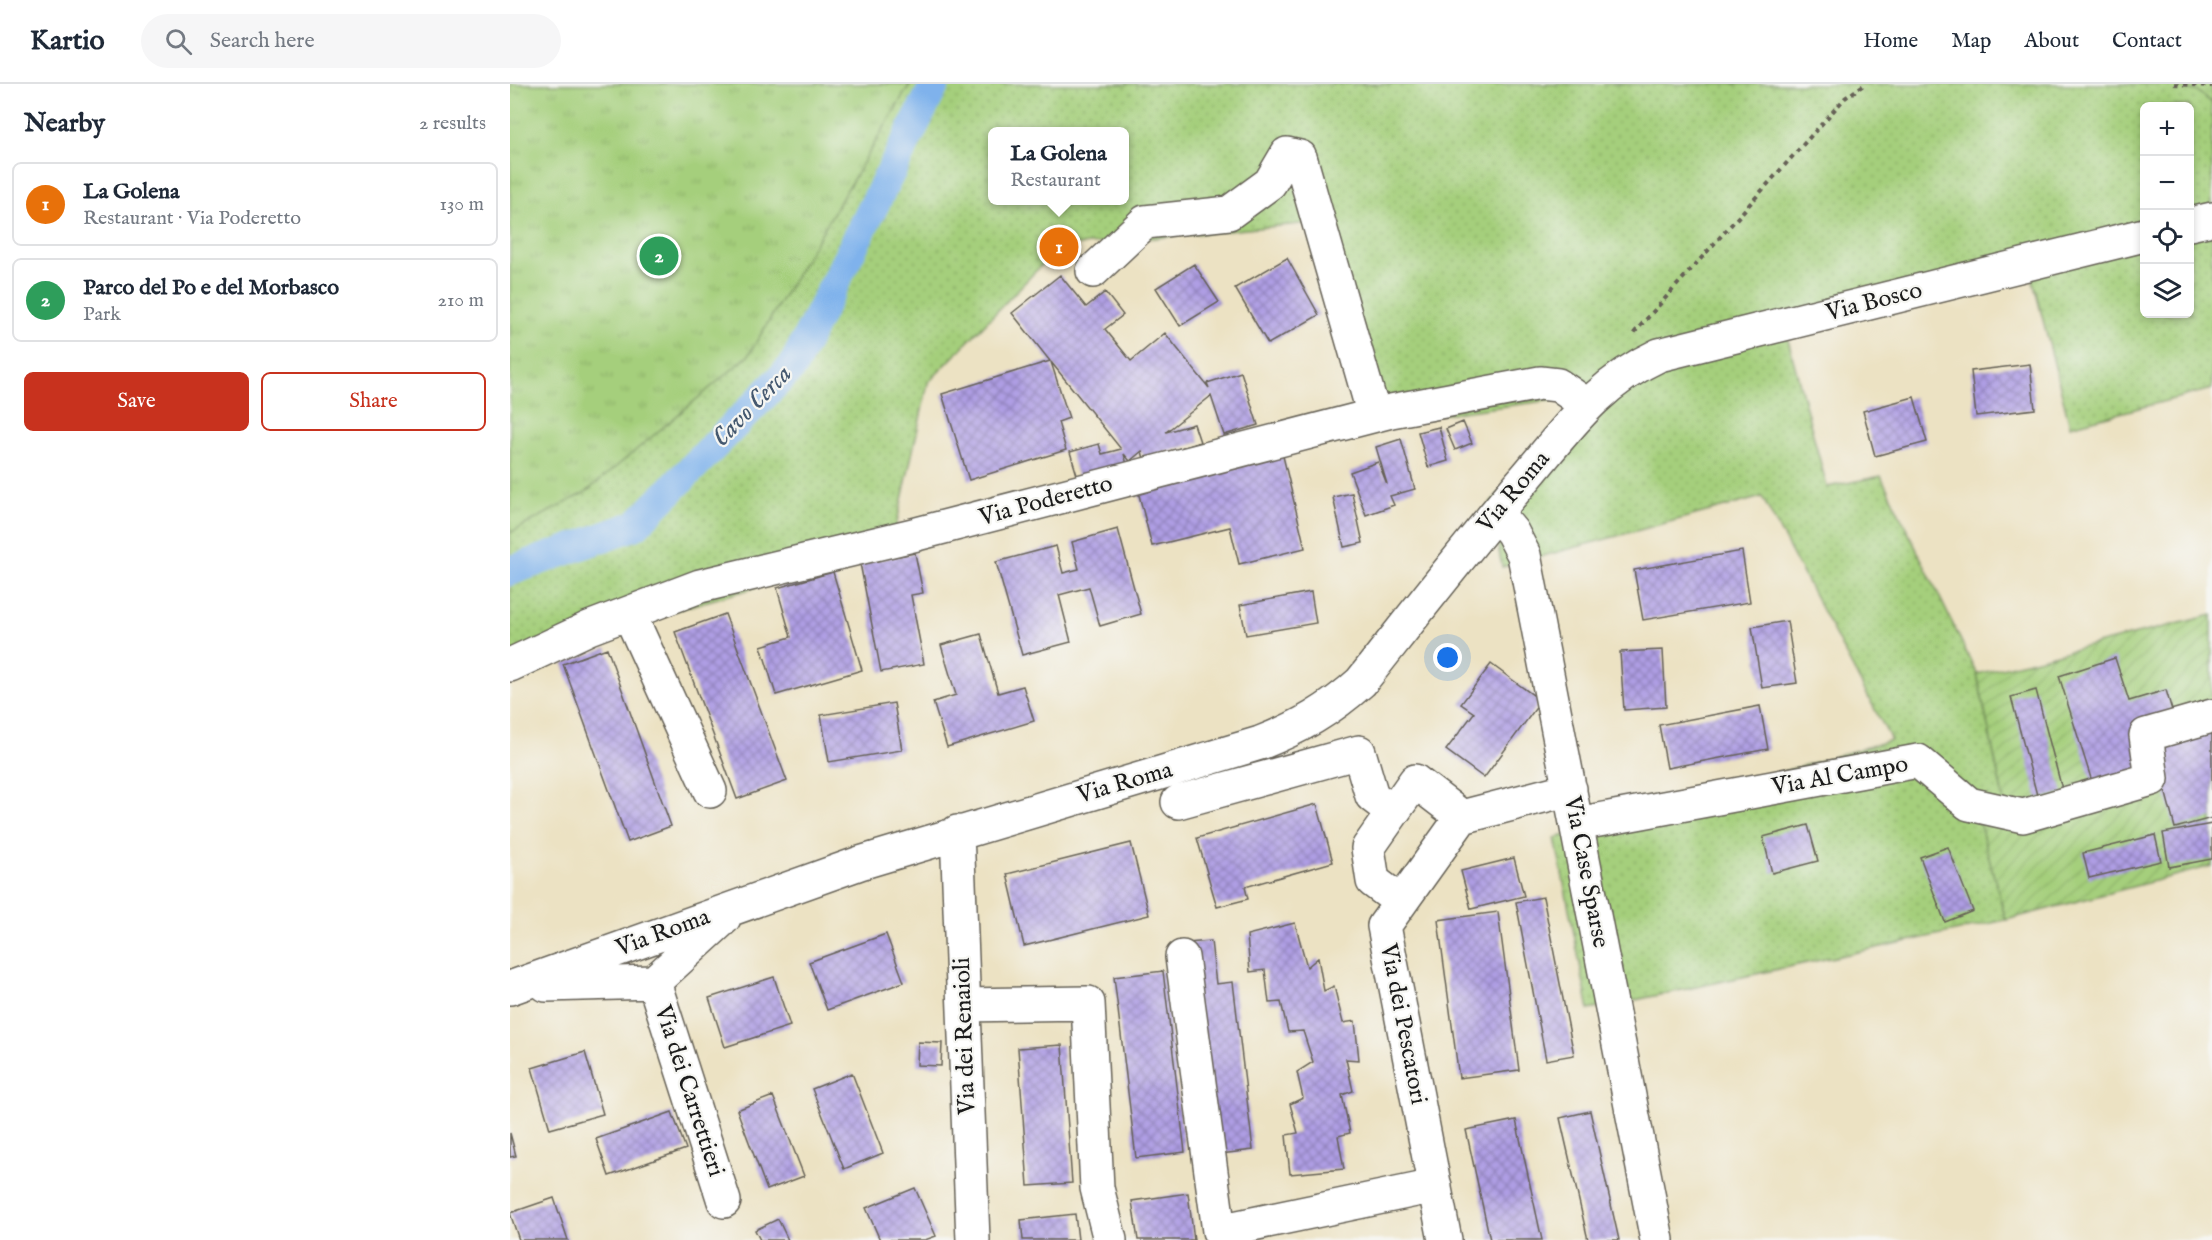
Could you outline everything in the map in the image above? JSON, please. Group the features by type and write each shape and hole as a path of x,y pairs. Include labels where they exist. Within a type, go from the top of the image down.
{"street":[{"path":"1093,271 1145,222 1229,213 1270,183 1287,154 1300,157 1374,415"},
{"path":"2194,223 2212,219"},
{"name":"Via Bosco","path":"1598,394 1659,355 2140,236"},
{"name":"Via Poderetto","path":"510,665 589,628 700,586 913,535 1374,415 1540,383 1598,394"},
{"name":"Via Roma","path":"514,987 737,907 957,832 1260,743 1293,730 1320,715 1361,682 1496,513 1598,394"},
{"name":"Via Case Sparse","path":"1496,513 1512,532 1524,555 1657,1240"},
{"path":"629,613 710,792"},
{"name":"Via Al Campo","path":"1576,824 1918,761 1970,804 2023,816 2152,779 2146,735 2212,716"},
{"path":"1178,801 1359,752 1372,796 1393,812"},
{"path":"1401,902 1373,881 1368,848 1415,781 1462,817 1570,789"},
{"name":"Via dei Pescatori","path":"1445,1240 1384,926 1462,817"},
{"name":"Via dei Renaioli","path":"957,832 973,1240"},
{"name":"Via dei Carrettieri","path":"514,987 654,981 737,907"},
{"path":"1182,957 1220,1231 1435,1186"},
{"name":"Via dei Carrettieri","path":"654,981 724,1201"},
{"path":"964,1005 1088,1003 1097,1188 1110,1240"}],"path":[{"path":"1630,337 1845,98 1865,84"},
{"path":"2174,84 2212,86"}],"green space":[{"path":"510,84 910,84 748,356 586,492 510,533"},
{"path":"859,84 2212,84 2212,389 2070,426 2030,269 1786,332 1827,487 1881,476 1977,674 2005,807 1980,822 2006,920 1589,1010 1555,838 1891,740 1762,497 1502,567 1490,503 1590,395 1369,424 1310,223 1059,247 928,383 891,549 567,641 510,668 510,446"},
{"path":"2171,84 2212,84 2212,103 2198,92"},
{"path":"2212,615 2212,866 2006,920 1979,822 2005,807 1977,674"}],"building":[{"path":"1287,258 1319,315 1268,344 1235,288"},
{"path":"1194,264 1219,302 1180,326 1156,288"},
{"path":"1060,275 1086,307 1105,292 1123,315 1105,329 1131,361 1165,333 1209,388 1207,383 1241,372 1258,425 1224,435 1211,396 1166,432 1194,424 1200,442 1144,459 1142,451 1130,461 1124,454 1129,471 1080,485 1070,452 1099,444 1102,454 1121,449 1051,362 1069,418 1058,422 1066,450 969,480 942,394 1050,361 1012,313"},
{"path":"2030,364 2035,409 1976,416 1971,371"},
{"path":"1914,397 1927,442 1875,456 1863,411"},
{"path":"1463,422 1472,443 1455,450 1446,429"},
{"path":"1439,427 1448,461 1428,467 1418,432"},
{"path":"1401,439 1415,489 1390,496 1394,505 1366,515 1350,472 1378,462 1387,484 1376,447"},
{"path":"1283,456 1305,548 1239,564 1230,527 1152,546 1138,491"},
{"path":"1352,493 1363,543 1344,547 1333,497"},
{"path":"1118,529 1141,614 1100,626 1089,587 1059,595 1071,642 1022,655 996,562 1056,546 1063,573 1079,569 1072,542"},
{"path":"1742,551 1750,602 1643,620 1634,570"},
{"path":"915,553 923,593 911,595 924,664 881,672 860,563"},
{"path":"833,572 862,670 776,695 761,646 791,637 777,588"},
{"path":"1311,592 1316,623 1246,635 1240,605"},
{"path":"725,614 787,781 737,799 675,632"},
{"path":"1787,621 1797,683 1762,688 1752,627"},
{"path":"981,634 998,693 1023,686 1034,721 947,747 933,702 956,695 941,645"},
{"path":"607,648 671,826 628,842 563,664"},
{"path":"1663,650 1666,707 1624,710 1620,652"},
{"path":"2115,658 2129,701 2166,690 2176,724 2147,771 2094,788 2059,676"},
{"path":"1491,664 1541,701 1484,778 1446,750 1474,713 1461,704"},
{"path":"2036,690 2063,793 2038,799 2011,697"},
{"path":"894,703 902,750 829,762 821,715"},
{"path":"1760,706 1768,749 1667,768 1659,725"},
{"path":"2212,721 2212,818 2175,828 2151,737"},
{"path":"1317,804 1333,862 1245,887 1248,899 1217,907 1197,838"},
{"path":"2212,824 2212,859 2169,867 2163,833"},
{"path":"1808,825 1818,861 1772,873 1763,837"},
{"path":"2155,835 2161,861 2089,878 2083,853"},
{"path":"1131,843 1149,915 1024,946 1007,874"},
{"path":"1948,847 1973,911 1945,922 1920,857"},
{"path":"1514,858 1524,896 1471,909 1461,871"},
{"path":"1543,897 1574,1055 1546,1060 1516,902"},
{"path":"1498,912 1519,1070 1459,1078 1438,920"},
{"path":"1295,923 1307,967 1318,958 1324,991 1334,986 1343,1023 1355,1021 1359,1060 1346,1059 1353,1091 1342,1095 1350,1133 1338,1136 1344,1169 1290,1174 1286,1135 1298,1133 1290,1104 1303,1098 1297,1072 1313,1062 1303,1031 1288,1032 1281,1002 1269,1003 1265,970 1250,972 1247,935"},
{"path":"886,934 904,982 827,1010 809,962"},
{"path":"1211,941 1216,984 1233,982 1253,1150 1212,1155 1187,943"},
{"path":"1163,971 1185,1152 1136,1158 1114,977"},
{"path":"774,977 790,1026 725,1047 709,998"},
{"path":"918,1042 942,1043 941,1066 917,1065"},
{"path":"1062,1045 1072,1183 1028,1186 1018,1048"},
{"path":"585,1052 603,1114 550,1129 532,1068"},
{"path":"852,1073 883,1153 844,1169 812,1089"},
{"path":"773,1096 804,1176 767,1190 737,1110"},
{"path":"1590,1111 1619,1240 1588,1240 1560,1118"},
{"path":"672,1112 686,1149 609,1176 596,1139"},
{"path":"1516,1120 1542,1240 1490,1240 1466,1130"},
{"path":"510,1133 516,1156 510,1157"},
{"path":"915,1188 936,1236 925,1240 880,1240 866,1208"},
{"path":"1188,1193 1194,1240 1138,1240 1132,1201"},
{"path":"554,1198 568,1240 519,1240 510,1213"},
{"path":"1075,1214 1078,1240 1023,1240 1021,1220"},
{"path":"778,1219 788,1240 760,1240 755,1230"}],"waterway":[{"name":"Cavo Cerca","path":"510,571 636,525 793,366 935,84"}],"place":[{"name":"La Golena","path":"1059,247"},
{"name":"Parco del Po e del Morbasco","path":"659,256"}]}
